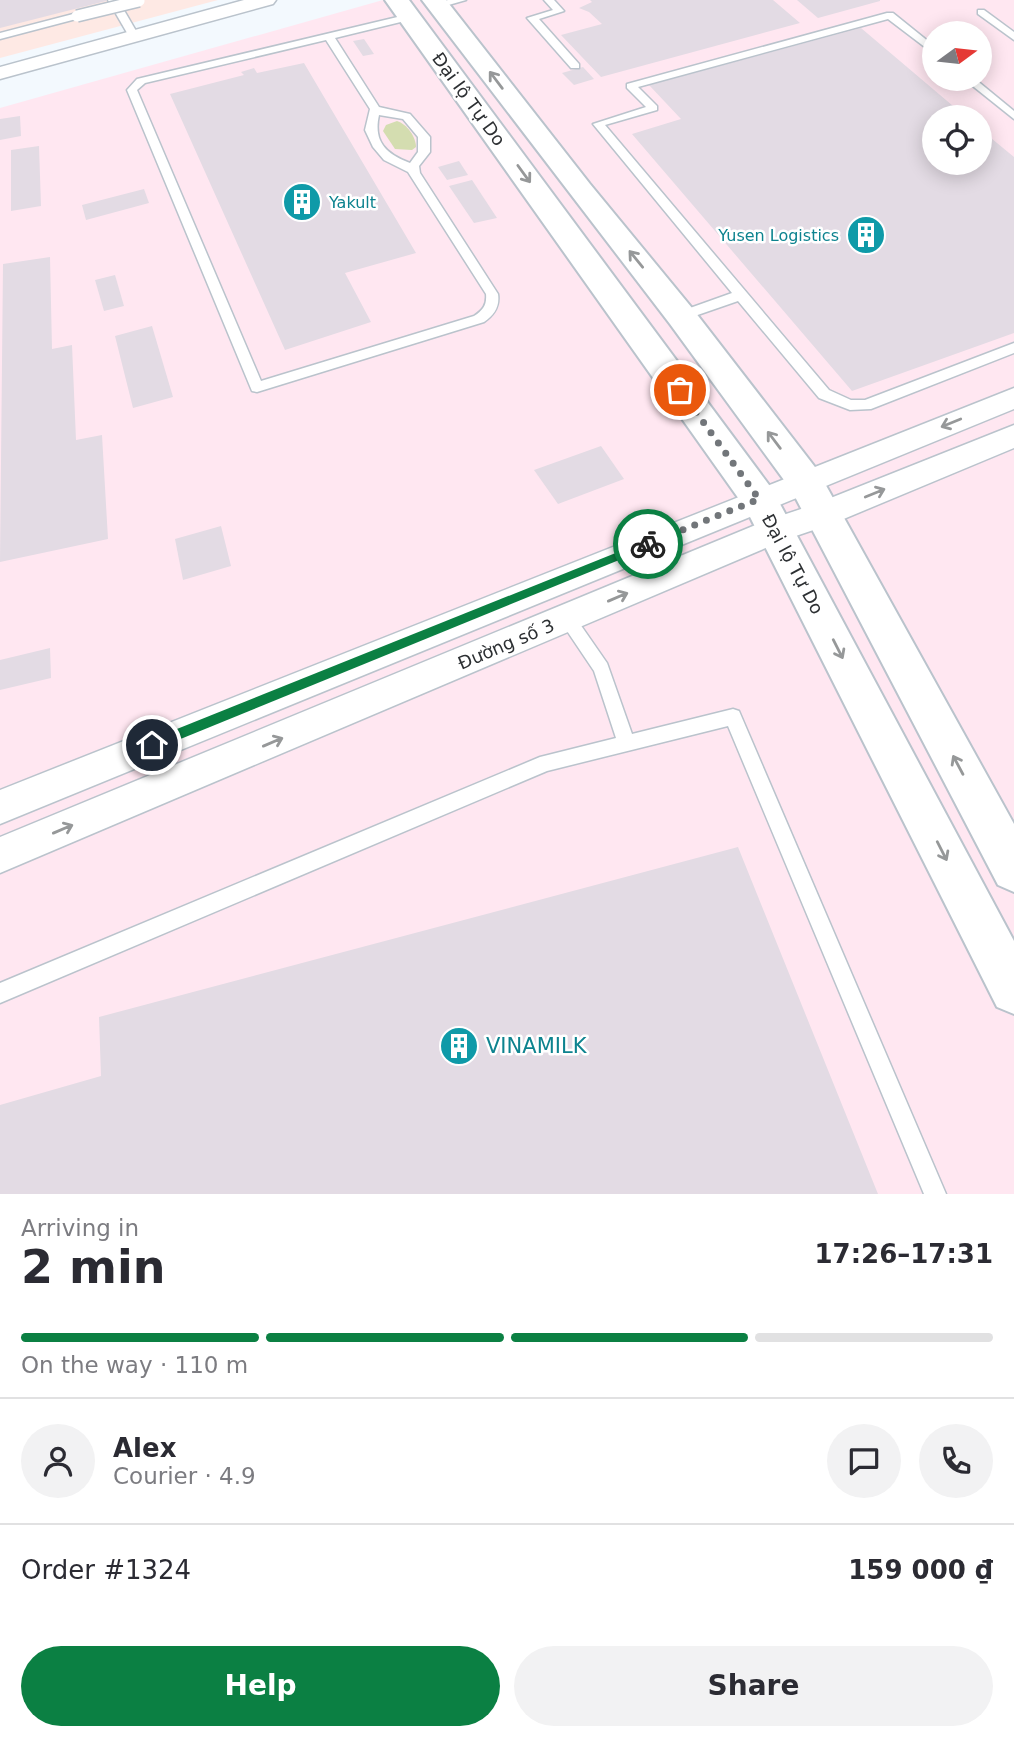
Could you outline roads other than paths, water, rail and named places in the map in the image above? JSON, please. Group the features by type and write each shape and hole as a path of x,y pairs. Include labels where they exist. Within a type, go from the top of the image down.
{"street":[{"path":"0,73 266,0"},
{"name":"Đại lộ Tự Do","path":"428,5 681,316 805,481 1014,869"},
{"name":"Đại lộ Tự Do","path":"428,5 759,499 1014,990"},
{"path":"0,807 1014,398"},
{"name":"Đường số 3","path":"0,855 776,530 823,514 1014,436"}],"lane":[{"path":"0,36 144,0"},
{"path":"549,0 559,11 532,18 575,66"},
{"path":"375,109 370,130 382,152 414,171 492,294 491,309 479,318 256,387 132,89 141,81 329,37 428,5"},
{"path":"117,7 134,36"},
{"path":"981,12 1014,37"},
{"path":"922,41 891,15 631,86 653,108 598,124 824,394 850,405 866,405 1014,348"},
{"path":"329,37 375,109 382,113 406,116 422,133 425,148 413,166 414,171"},
{"path":"984,91 1014,116"},
{"path":"681,316 740,295"},
{"path":"568,619 601,668 626,743"},
{"path":"0,993 546,762 733,717 935,1194"}],"place":[{"name":"Yakult","path":"302,202"},
{"name":"Yusen Logistics","path":"866,235"},
{"name":"VINAMILK","path":"459,1046"}]}
